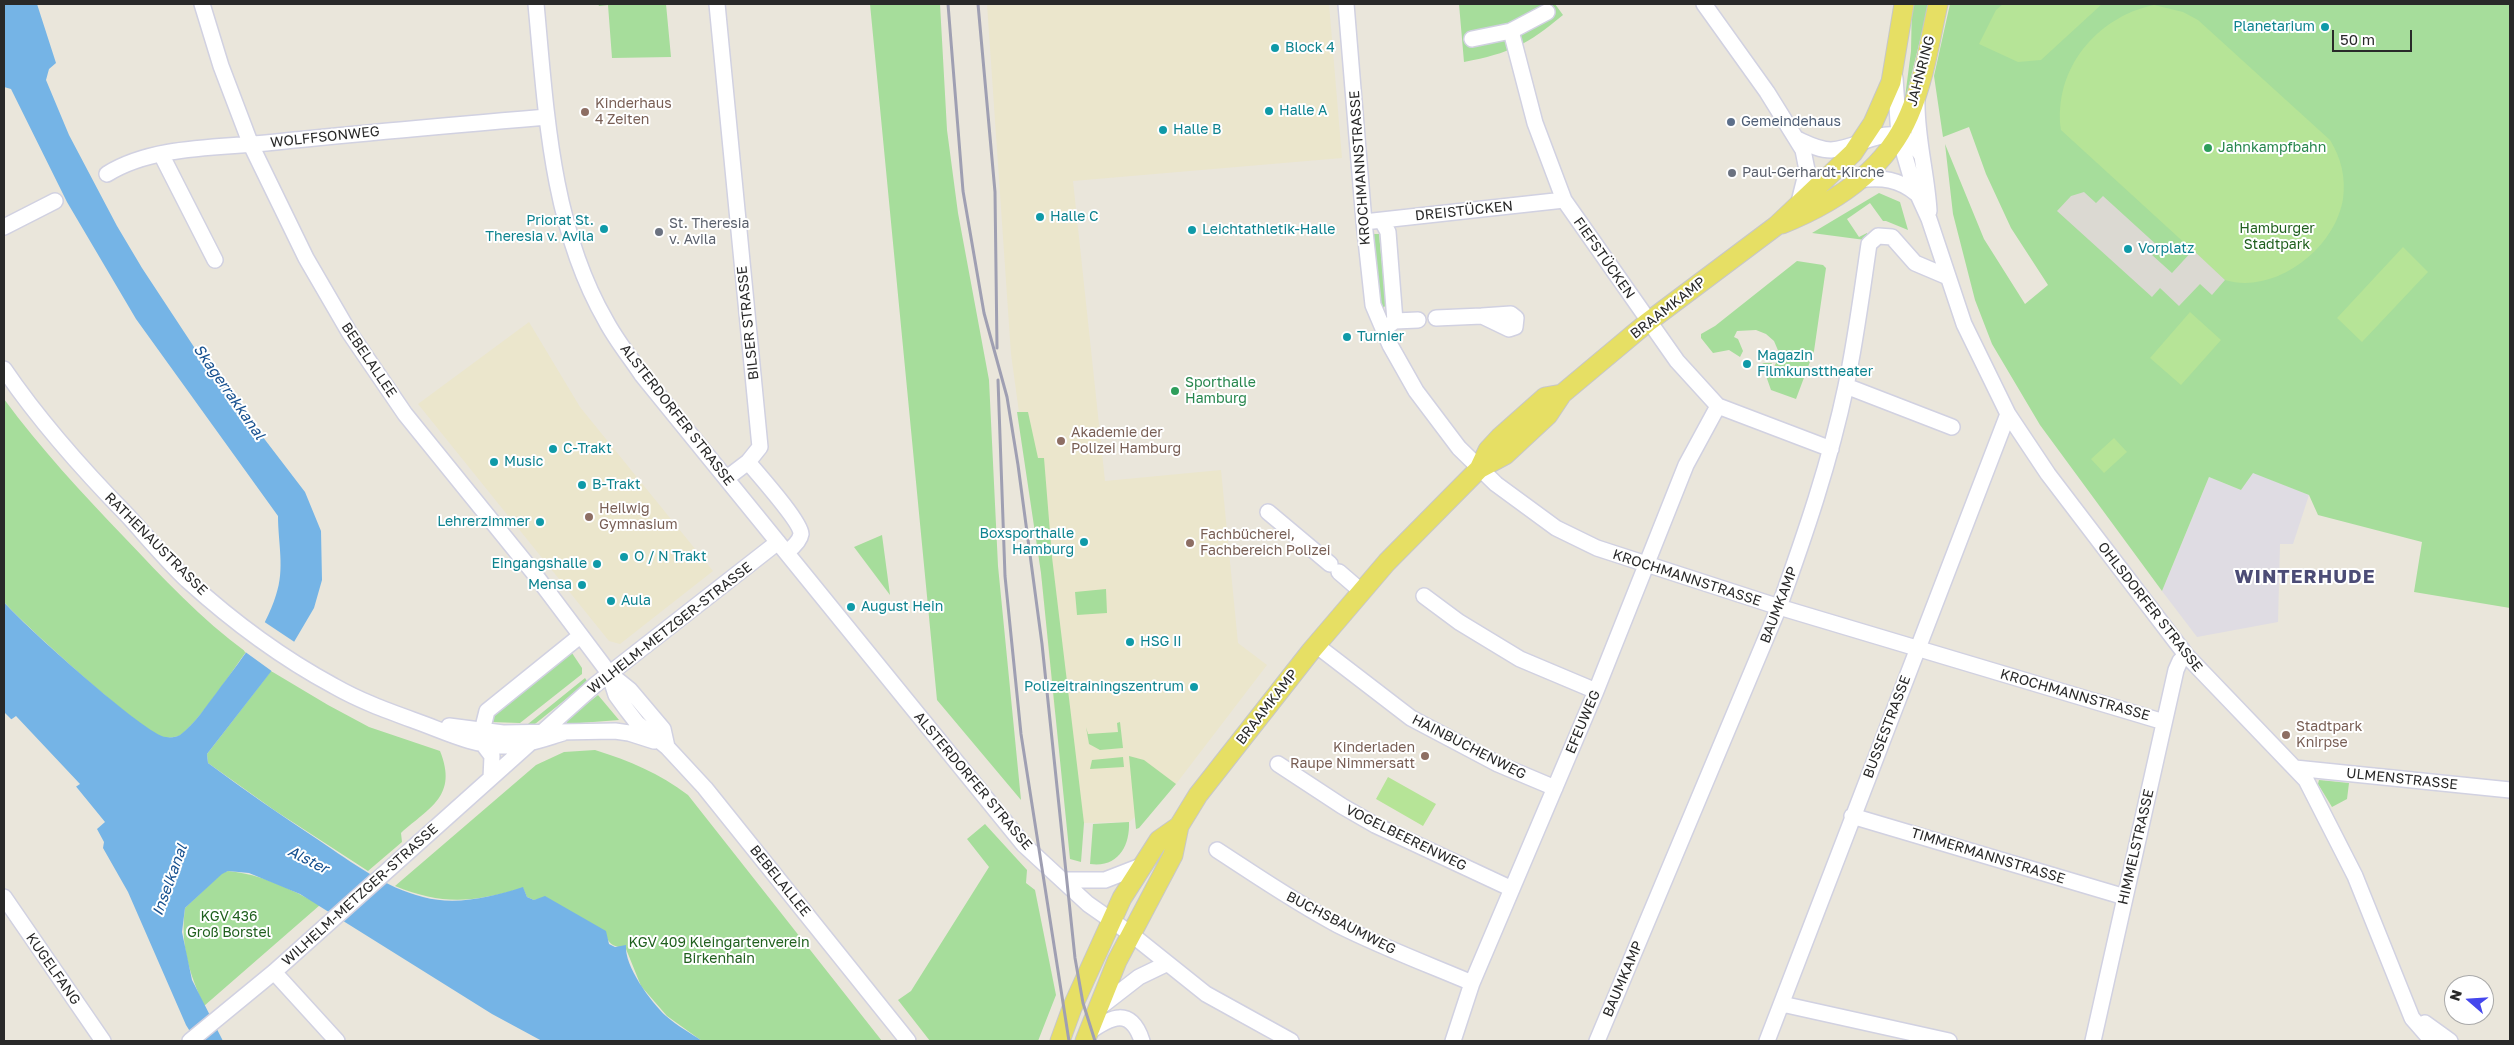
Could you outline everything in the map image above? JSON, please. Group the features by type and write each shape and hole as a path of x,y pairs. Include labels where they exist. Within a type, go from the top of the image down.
{"main road":[{"name":"JAHNRING","path":"1898,136 1910,114 1938,4"},
{"name":"BRAAMKAMP","path":"1087,1037 1117,961 1173,855 1179,826 1198,795 1316,645 1361,591 1479,469 1488,450 1500,437 1545,397 1562,394 1648,322 1776,226 1799,202 1843,163 1863,140 1883,103 1896,61 1903,12"},
{"name":"BRAAMKAMP","path":"1776,226 1817,209 1859,180 1881,158 1898,136"},
{"name":"BRAAMKAMP","path":"1060,1041 1110,920 1141,866 1159,840 1179,826"}],"street":[{"name":"BEBELALLEE","path":"202,4 221,66 251,145 312,268 351,336 405,414 533,572 609,673 616,695 627,710 637,722 667,747 745,837 908,1041"},
{"name":"ALSTERDORFER STRASSE","path":"536,4 547,117 564,212 593,296 606,322 642,375 1024,845 1088,904 1131,934 1166,964 1206,994 1291,1041"},
{"name":"BILSER STRASSE","path":"717,4 760,447 748,462 727,478"},
{"name":"KROCHMANNSTRASSE","path":"1346,4 1364,222 1373,305 1389,325 1416,391 1456,443 1479,469 1505,492 1556,528 1597,548 1779,608 2164,722"},
{"path":"1704,4 1767,92 1797,139 1807,164 1806,177 1799,202"},
{"path":"1472,39 1511,31 1547,12"},
{"name":"FIEFSTÜCKEN","path":"1511,31 1535,123 1564,200 1677,361 1718,406 1831,448"},
{"name":"OHLSDORFER STRASSE","path":"1896,61 1895,97 1898,136 1918,195 1929,219 1964,324 2008,414 2048,474 2186,655 2295,768 2315,794 2355,876 2407,1006 2420,1030 2432,1041"},
{"name":"OHLSDORFER STRASSE","path":"1918,86 1917,107 1922,156 1927,180 1929,219"},
{"name":"WOLFFSONWEG","path":"107,174 117,168 161,154 413,128 547,117"},
{"path":"1797,139 1818,148 1831,150 1852,146 1863,140 1883,134 1898,136 1910,142 1922,156"},
{"path":"161,154 215,260"},
{"path":"1859,180 1893,180 1908,187 1918,195"},
{"name":"DREISTÜCKEN","path":"1364,222 1564,200"},
{"path":"4,227 55,201"},
{"name":"KROCHMANNSTRASSE","path":"1382,221 1388,232 1389,325"},
{"name":"BAUMKAMP","path":"1598,1041 1779,608 1810,519 1831,448 1846,386 1871,240 1883,235 1892,237 1915,263 1948,277"},
{"path":"1436,318 1482,316"},
{"path":"1389,325 1418,320"},
{"name":"RATHENAUSTRASSE","path":"4,369 46,425 116,504 187,579 253,633 306,669 360,700 440,732 482,737 539,733"},
{"path":"1846,386 1952,427"},
{"name":"EFEUWEG","path":"1453,1041 1472,983 1596,691 1686,466 1718,406"},
{"name":"BUSSESTRASSE","path":"1767,1041 2008,414"},
{"name":"ALSTERDORFER STRASSE","path":"748,462 796,521 801,532 800,539 782,548"},
{"path":"1268,512 1361,591"},
{"name":"WILHELM-METZGER-STRASSE","path":"190,1041 274,972 386,874 539,733 609,673 782,548"},
{"path":"1424,596 1459,622 1520,659 1596,691"},
{"path":"491,778 492,756 482,737 487,712 580,636"},
{"name":"HAINBUCHENWEG","path":"1316,645 1411,718 1498,764 1555,788"},
{"name":"HIMMELSTRASSE","path":"2093,1041 2176,670 2180,661 2186,655"},
{"name":"WILHELM-METZGER-STRASSE","path":"539,733 563,734 600,731 629,733 667,747"},
{"name":"WILHELM-METZGER-STRASSE","path":"527,744 563,734"},
{"name":"RATHENAUSTRASSE","path":"482,737 503,746 527,744"},
{"name":"VOGELBEERENWEG","path":"1278,764 1375,825 1512,888"},
{"name":"ULMENSTRASSE","path":"2295,768 2510,790"},
{"name":"TIMMERMANNSTRASSE","path":"1852,816 2125,897"},
{"name":"BUCHSBAUMWEG","path":"1217,850 1301,905 1338,925 1396,952 1472,983"},
{"path":"1063,880 1105,880 1141,866"},
{"name":"KUGELFANG","path":"4,898 103,1041"},
{"path":"1099,1008 1139,977 1166,964"},
{"path":"274,972 337,1041"},
{"path":"1782,1004 1949,1041"},
{"path":"2407,1006 2427,1025 2450,1041"},
{"path":"1087,1037 1112,1017 1128,1020 1134,1025 1142,1041"}],"shaded area":[{"name":"Akademie der Polizei Hamburg","path":"987,4 1329,4 1342,158 1073,181 1105,481 1221,470 1238,643 1267,665 1176,784 1129,822 1084,823 1054,708 1041,573 1011,354"},
{"name":"Vorplatz","path":"2084,192 2096,203 2103,196 2159,247 2152,255 2172,273 2193,250 2225,280 2212,295 2200,284 2179,306 2160,288 2152,297 2057,211 2071,196"},
{"name":"Heilwig Gymnasium","path":"529,322 580,407 713,571 620,644 609,641 418,404"},
{"path":"2253,472 2309,495 2293,544 2280,544 2278,622 2197,637 2162,591 2209,477 2241,490"}],"green space":[{"path":"598,4 666,4 671,57 612,58 608,5 599,6"},
{"path":"870,4 940,4 947,130 958,213 989,380 998,566 1021,800 937,700"},
{"path":"1459,4 1555,4 1563,15 1528,41 1494,55 1464,62"},
{"path":"1912,4 1929,4 1904,105 1911,51"},
{"name":"Hamburger Stadtpark","path":"1950,4 2510,4 2510,608 2414,592 2422,542 2318,515 2309,495 2253,473 2241,490 2209,477 2162,591 2040,425 1992,344 1975,300 1953,214 1945,144 1984,239 2025,304 2048,285 2011,228 1986,174 1969,127 1943,137 1934,76"},
{"path":"2003,4 2102,4 2041,60 2018,62 1979,44 1996,10"},
{"name":"Jahnkampfbahn","path":"2154,5 2183,12 2198,20 2330,140 2334,147 2342,168 2344,183 2343,199 2338,217 2328,235 2315,251 2300,264 2282,274 2263,281 2244,283 2225,280 2061,130 2060,108 2064,87 2072,67 2083,50 2097,34 2114,21 2133,11"},
{"path":"1879,193 1900,202 1908,230 1883,221 1870,203 1847,219 1859,237 1867,233 1868,236 1865,240 1812,233"},
{"path":"1371,234 1379,234 1386,305 1381,310"},
{"path":"2403,247 2428,272 2362,342 2337,318"},
{"path":"1797,261 1823,265 1826,268 1814,351 1796,399 1771,390 1765,373 1768,366 1762,363 1772,363 1771,365 1774,367 1780,355 1774,341 1766,334 1756,330 1737,331 1734,337 1738,339 1743,351 1740,357 1729,350 1713,353 1701,338 1701,334 1715,326"},
{"path":"2190,312 2221,340 2181,385 2150,358"},
{"path":"4,399 62,470 153,568 198,612 246,652 204,710 179,736 164,738 133,718 57,653 4,602"},
{"path":"1017,412 1028,412 1038,458 1044,458 1052,557 1084,823 1081,862 1070,859 1041,573"},
{"path":"2114,438 2127,452 2104,473 2091,459"},
{"path":"882,535 890,595 854,547"},
{"path":"1106,589 1107,613 1077,615 1075,592"},
{"path":"570,650 582,668 582,674 520,723 491,722 491,715"},
{"path":"271,671 369,727 440,751 445,766 446,779 438,799 401,833 402,842 368,871 274,810 208,763 207,754"},
{"path":"585,678 586,683 530,728 523,728"},
{"path":"598,695 619,720 567,724 566,720"},
{"path":"1120,722 1123,748 1100,750 1089,744 1086,727 1088,734 1118,732 1117,723"},
{"name":"KGV 409 Kleingartenverein Birkenhain","path":"595,750 644,768 688,795 882,1041 702,1041 667,1016 641,986 626,949 614,946 606,936 540,899 534,900 527,897 523,888 473,899 459,900 429,897 395,886 536,765 564,752"},
{"path":"1129,756 1144,760 1176,784 1139,828 1136,829"},
{"path":"1123,757 1124,767 1090,769 1092,760"},
{"path":"1388,777 1436,804 1423,826 1376,799"},
{"path":"2319,780 2349,783 2347,799 2332,807 2318,784"},
{"path":"1129,822 1127,839 1120,854 1108,862 1090,864 1093,824"},
{"path":"985,824 1027,870 1026,883 1035,890 1056,995 1038,1041 930,1041 898,1000 911,991 989,867 967,839"},
{"name":"KGV 436 Groß Borstel","path":"228,871 264,879 287,888 320,905 204,1006 187,958 184,934 185,908 222,873"}],"water":[{"path":"4,4 37,4 56,63 49,69 46,80 69,135 117,226 194,347 305,492 321,531 322,580 314,608 294,642 207,754 208,763 356,866 382,881 409,893 435,900 448,901 486,897 523,887 527,897 534,900 545,896 606,931 609,944 615,947 626,945 629,963 653,1002 670,1020 702,1041 542,1041 492,1014 300,894 249,873 228,871 222,874 185,908 182,932 192,980 223,1041 196,1041 186,1025 128,892 103,848 104,842 97,829 105,822 65,773 4,712 4,602 58,654 135,719 166,737 177,736 185,731 195,720 251,646 271,608 279,585 280,575 278,516 136,319 67,202 11,89 4,87"}],"pier":[{"path":"263,621 296,643 273,672 244,651"},
{"path":"16,716 80,784 74,788 9,721"}],"railway":[{"path":"948,4 963,191 984,313 1007,397 1018,465 1042,644 1075,958 1083,1003 1095,1041"},
{"path":"978,4 995,192 997,348"},
{"path":"998,380 1005,576 1021,734 1069,1041"}],"place":[{"name":"Planetarium","path":"2325,27"},
{"name":"Block 4","path":"1275,48"},
{"name":"Halle A","path":"1269,111"},
{"name":"Kinderhaus 4 Zeiten","path":"585,112"},
{"name":"Gemeindehaus","path":"1731,122"},
{"name":"Halle B","path":"1163,130"},
{"name":"Jahnkampfbahn","path":"2208,148"},
{"name":"Paul-Gerhardt-Kirche","path":"1732,173"},
{"name":"Halle C","path":"1040,217"},
{"name":"Priorat St. Theresia v. Avila","path":"604,229"},
{"name":"Leichtathletik-Halle","path":"1192,230"},
{"name":"St. Theresia v. Avila","path":"659,232"},
{"name":"Vorplatz","path":"2128,249"},
{"name":"Turnier","path":"1347,337"},
{"name":"Magazin Filmkunsttheater","path":"1747,364"},
{"name":"Sporthalle Hamburg","path":"1175,391"},
{"name":"Akademie der Polizei Hamburg","path":"1061,441"},
{"name":"C-Trakt","path":"553,449"},
{"name":"Music","path":"494,462"},
{"name":"B-Trakt","path":"582,485"},
{"name":"Heilwig Gymnasium","path":"589,517"},
{"name":"Lehrerzimmer","path":"540,522"},
{"name":"Boxsporthalle Hamburg","path":"1084,542"},
{"name":"Fachbücherei, Fachbereich Polizei","path":"1190,543"},
{"name":"O / N Trakt","path":"624,557"},
{"name":"Eingangshalle","path":"597,564"},
{"name":"Mensa","path":"582,585"},
{"name":"Aula","path":"611,601"},
{"name":"August Hein","path":"851,607"},
{"name":"HSG II","path":"1130,642"},
{"name":"Polizeitrainingszentrum","path":"1194,687"},
{"name":"Stadtpark Knirpse","path":"2286,735"},
{"name":"Kinderladen Raupe Nimmersatt","path":"1425,756"}],"district":[{"name":"WINTERHUDE","path":"2305,577"}],"water label":[{"name":"Skagerrakkanal","path":"229,392"},
{"name":"Alster","path":"308,860"},
{"name":"Inselkanal","path":"170,880"}]}
